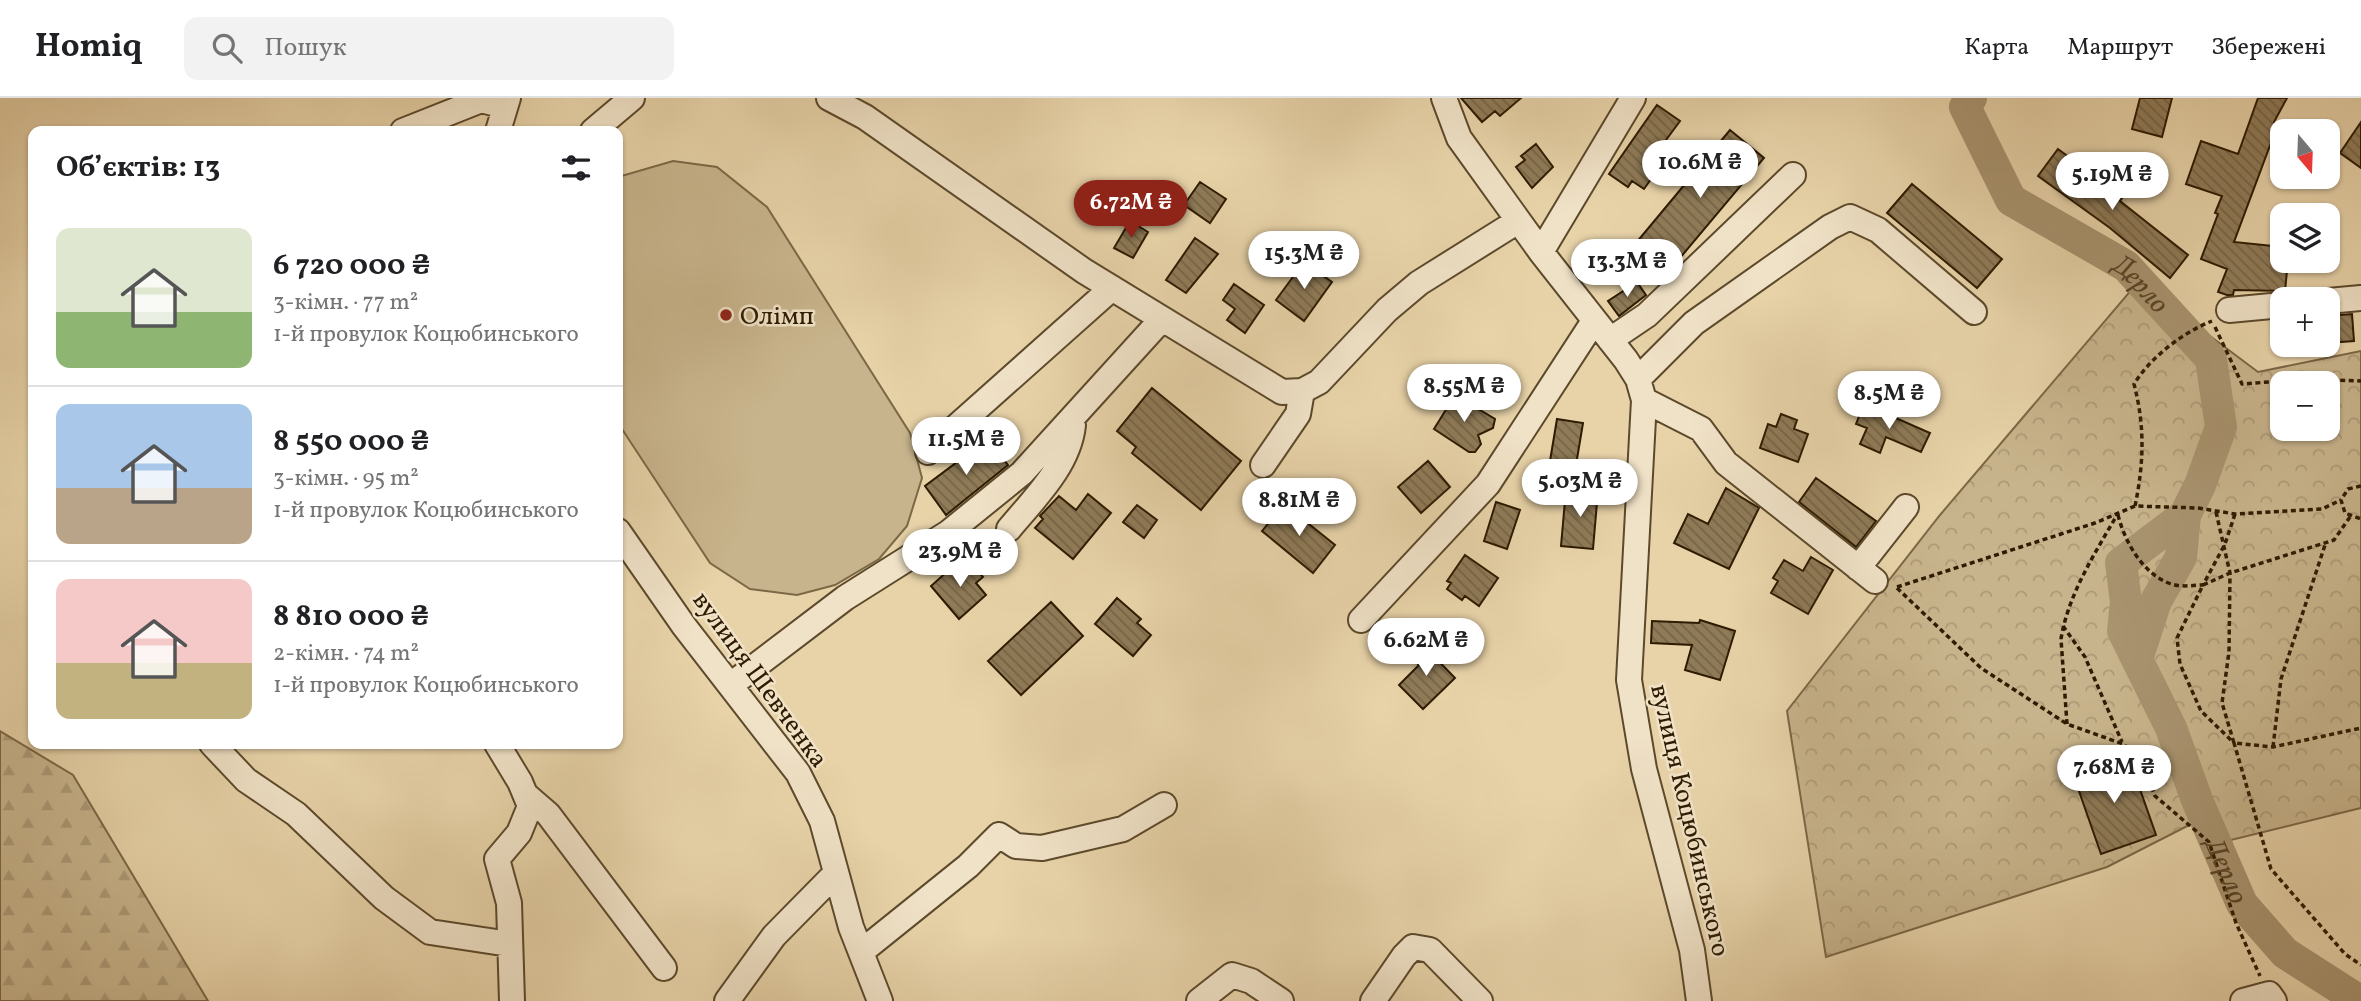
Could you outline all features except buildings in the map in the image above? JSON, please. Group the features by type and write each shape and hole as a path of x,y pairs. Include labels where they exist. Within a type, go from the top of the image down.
{"street":[{"path":"599,126 632,98"},
{"path":"829,98 865,117 1112,288 1282,392 1302,391 1319,382 1387,310 1419,283 1518,221"},
{"path":"1444,98 1459,138 1541,253 1602,330 1641,389 1701,429 1726,463 1877,579 1906,508"},
{"path":"1541,253 1633,98"},
{"path":"416,126 481,100 507,102 500,126"},
{"path":"1362,621 1489,484 1602,330 1647,315 1793,175"},
{"path":"1641,389 1694,324 1830,227 1850,217 1878,230 1974,312"},
{"path":"928,452 1112,288"},
{"path":"2340,300 2361,298"},
{"path":"2229,310 2270,306"},
{"path":"732,684 845,598 948,533 1022,473 1074,419 1162,319"},
{"name":"вулиця Коцюбинського","path":"1641,389 1629,680 1644,769 1692,950 1699,1001"},
{"path":"1263,465 1297,414 1302,391"},
{"path":"1009,529 1049,480 1072,441 1074,419"},
{"name":"вулиця Шевченка","path":"623,538 684,626 732,684 798,772 822,821 861,952 880,1001"},
{"path":"217,749 246,780 296,814 384,898 430,932 509,944"},
{"path":"500,749 530,806 519,833 497,859 509,903 512,1001"},
{"path":"526,795 548,814 664,968"},
{"path":"861,952 968,866 999,835 1016,846 1042,848 1123,830 1164,805"},
{"path":"727,1001 774,936 836,873"},
{"path":"1373,1001 1413,947 1430,950 1480,1001"},
{"path":"1199,1001 1233,975 1251,981 1281,1001"},
{"path":"2243,1001 2271,997"}],"path":[{"path":"2136,506 2143,465 2142,413 2134,384 2144,367 2195,328 2213,321 2242,384 2309,379 2361,381"},
{"path":"1877,579 2136,506 2198,508 2235,514 2322,509 2341,500 2348,489 2361,486"},
{"path":"2341,500 2345,513 2361,519"},
{"path":"2216,512 2230,573 2229,652 2221,703 2271,869 2345,954 2361,965"},
{"path":"2118,513 2124,539 2138,557 2156,576 2175,585 2203,585 2230,573 2334,540 2350,517"},
{"path":"2067,724 2063,626 2086,569 2118,513"},
{"path":"2235,514 2225,544 2177,638 2180,664 2201,712 2234,743 2273,747 2361,727"},
{"path":"2273,747 2281,679 2326,541"},
{"path":"1877,579 1981,668 2067,724 2123,744 2140,757 2155,796 2209,842 2236,923 2271,997"},
{"path":"2063,626 2085,656 2123,744"}],"green space":[{"name":"Олімп","path":"673,161 717,167 767,207 910,433 922,478 907,526 879,559 835,585 797,595 750,589 710,563 623,431 623,176"},
{"path":"2138,282 2258,372 2361,351 2361,808 2223,842 2199,820 2107,867 1826,957 1787,711 1940,515"},
{"path":"0,731 73,775 208,1001 0,1001"}],"waterway":[{"name":"Дерло","path":"1971,98 1965,107 2011,200 2126,266 2211,359 2221,427 2200,485 2185,515 2121,563 2126,602 2123,631 2171,728 2197,800 2242,904 2285,953 2360,1001"},
{"name":"Дерло","path":"2138,656 2156,601 2181,557 2185,515"}],"place":[{"name":"Олімп","path":"726,315"}]}
